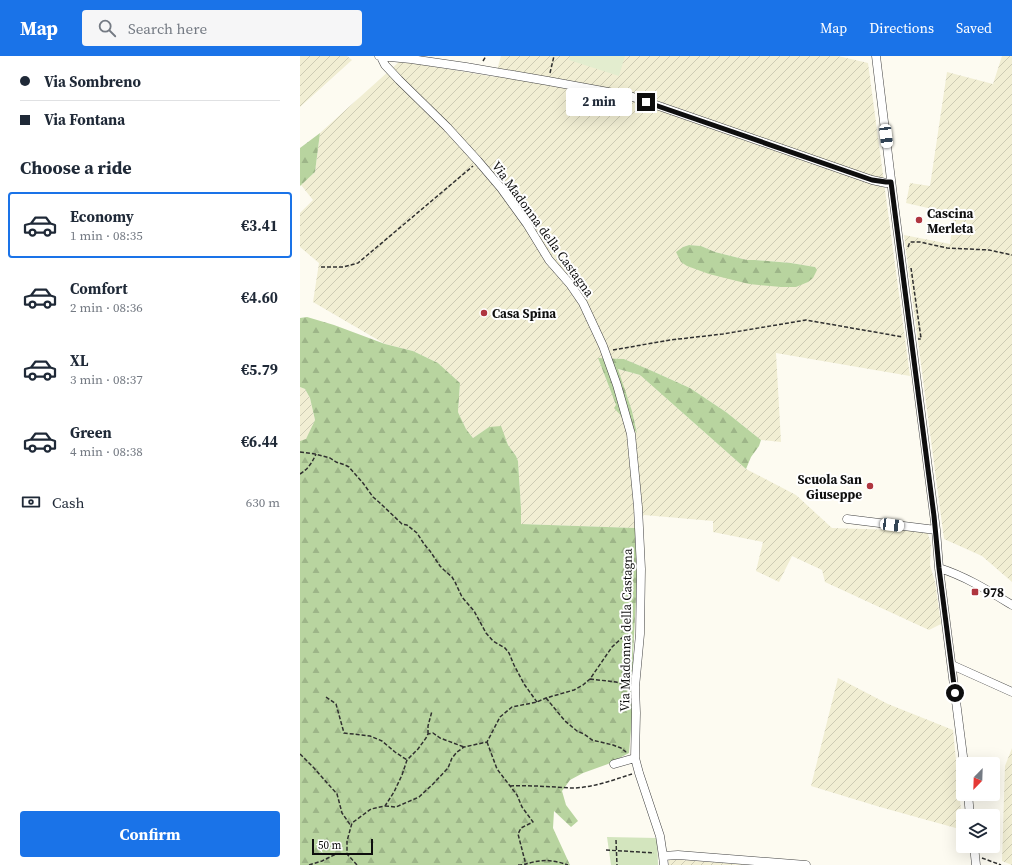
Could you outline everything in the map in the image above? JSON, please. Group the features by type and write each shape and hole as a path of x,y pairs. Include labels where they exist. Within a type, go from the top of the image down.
{"street":[{"path":"380,56 466,67 630,96 872,180 891,182"},
{"name":"Via Madonna della Castagna","path":"380,56 385,65 447,127 478,161 501,188 527,224 550,260 570,284 583,303 617,385 631,434 638,507 641,570 640,634 635,687 635,755 639,773 660,836 664,865"},
{"path":"876,56 963,757"},
{"path":"847,519 936,530"},
{"path":"939,568 970,581 1012,605"},
{"path":"952,665 1012,692"},
{"path":"614,764 635,755"},
{"path":"975,853 976,865"},
{"path":"663,855 806,865"}],"path":[{"path":"548,81 554,56"},
{"path":"321,267 343,267 358,263 478,161"},
{"path":"909,253 908,245 910,242 920,242 947,248 989,250 1012,255"},
{"path":"605,354 610,351 670,340 723,334 806,320 912,339 921,339 911,269"},
{"path":"300,452 330,458 349,467 364,483 372,497 402,524 407,525 417,533 440,566 452,577 462,598 474,611 486,633 493,641 509,652 524,684 537,702"},
{"path":"300,474 308,469 316,454"},
{"path":"526,865 518,834 521,828 533,822 522,807 517,794 497,770 487,742 500,717 512,707 537,702 574,690 583,685 590,679 612,647 624,636 640,634"},
{"path":"590,679 616,682 635,687"},
{"path":"326,697 336,704 344,733 370,736 382,741 407,760"},
{"path":"546,698 565,721 577,731 592,740 613,745 635,755"},
{"path":"385,806 394,792 407,760 418,749 428,734 428,726 432,711"},
{"path":"428,734 433,733 440,738 464,747"},
{"path":"357,865 347,854 347,841 352,823 371,809 385,806 396,807 419,797 448,768 452,758 457,752 464,747 487,742"},
{"path":"300,754 337,794 342,813 351,826"},
{"path":"510,786 526,785 572,788 604,783 639,773"},
{"path":"616,840 617,865"},
{"path":"606,850 663,855"},
{"path":"309,865 322,861 336,854 347,854"},
{"path":"975,856 1001,865"},
{"path":"518,865 526,865 544,861 555,861 568,865"}],"shaded area":[{"path":"300,56 347,56 352,60 300,107"},
{"path":"501,56 838,56 868,63 910,376 776,353 781,442 761,440 726,412 690,388 624,359 598,358 616,405 637,432 632,411 617,369 640,375 746,469 796,495 832,528 927,531 931,544 930,565 935,582 941,624 929,630 825,582 822,570 792,556 779,582 756,571 763,542 713,532 713,521 644,515 635,528 521,524 518,461 516,456 508,445 506,439 489,427 473,438 466,429 458,412 460,383 438,363 413,351 385,344 313,302 319,263 300,247 300,213 313,200 301,185 315,172 320,133 400,61 495,77","holes":["689,245 701,246 715,252 747,260 791,263 815,267 762,284 749,284 683,247"]},
{"path":"1002,56 1012,56 1012,582 982,556 944,539 904,235 950,244 954,214 906,203 910,183 930,186 947,72 993,84"},
{"path":"300,387 305,389 310,398 315,420 306,440 300,441"},
{"path":"838,678 888,704 953,730 956,760 956,801 960,801 961,809 956,809 956,828 811,786"},
{"path":"1012,748 1012,865 1002,861 1005,766"},
{"path":"668,859 749,865 669,865"}],"green space":[{"path":"570,56 625,56 619,76 569,60"},
{"path":"320,133 315,172 300,186 300,148"},
{"path":"689,245 701,246 715,252 747,260 791,263 815,267 817,270 813,278 796,287 749,284 709,274 687,266 681,262 676,252"},
{"path":"307,317 334,325 385,344 413,351 438,363 460,383 458,412 466,429 473,438 489,427 501,426 508,445 516,456 518,461 521,524 635,528 637,580 633,655 632,718 629,753 608,764 583,773 570,780 562,791 566,805 578,821 571,827 554,811 553,828 570,865 300,865 300,441 306,439 315,420 310,398 305,389 300,387 300,318"},
{"path":"598,358 624,359 690,388 726,412 761,440 746,469 640,375 618,369 632,411 637,433 614,408 616,405"},
{"path":"607,837 657,838 658,865 611,865"}],"place":[{"name":"Cascina Merleta","path":"919,220"},
{"name":"Casa Spina","path":"484,313"},
{"name":"Scuola San Giuseppe","path":"870,486"},
{"name":"978","path":"975,592"}],"route":[{"path":"646,102 872,180 891,182 936,530 939,568 955,693"}]}
